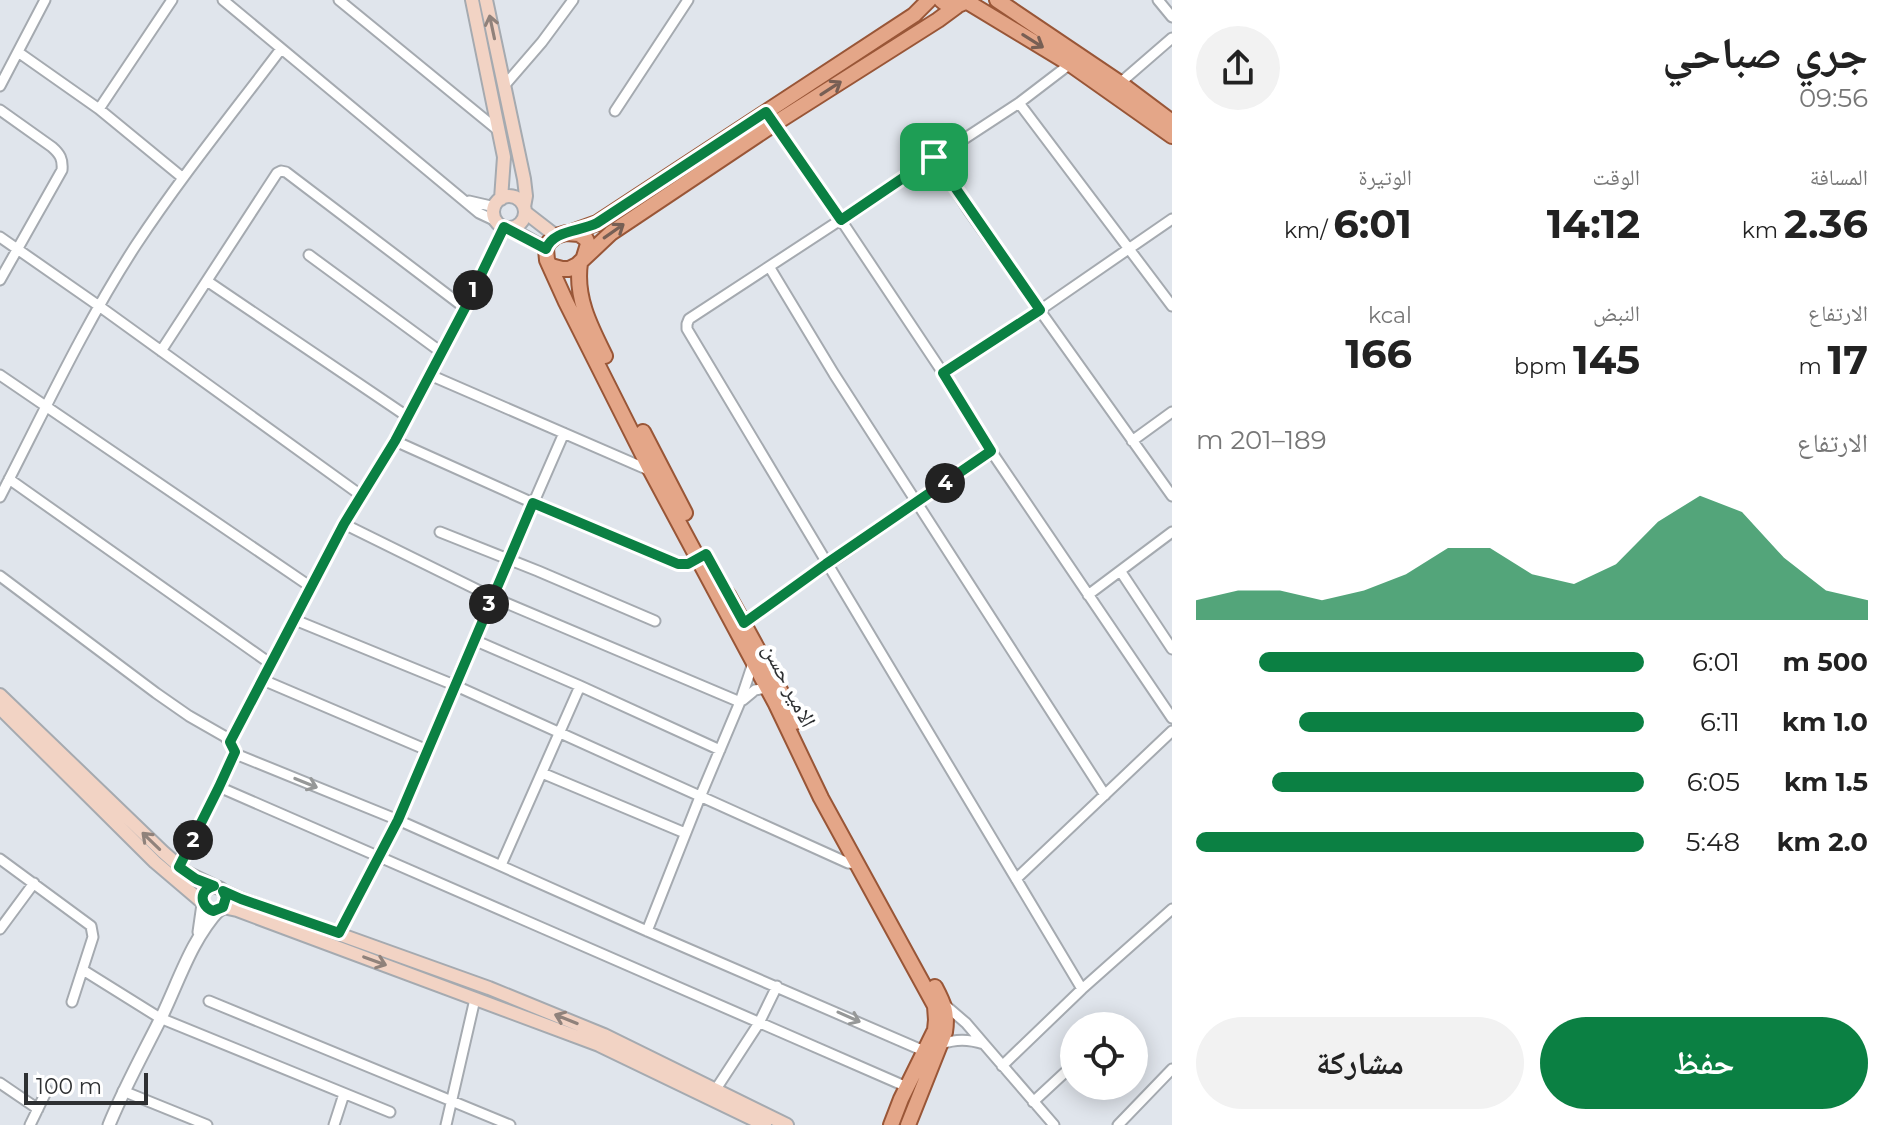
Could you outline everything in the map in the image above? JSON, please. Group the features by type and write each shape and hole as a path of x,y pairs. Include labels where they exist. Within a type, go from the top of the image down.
{"main road":[{"path":"472,0 504,157 498,203 494,211 503,225 546,249"},
{"path":"486,0 526,196 522,222 514,228 503,225"},
{"path":"929,0 914,15 770,118 611,233 582,260 569,269 551,266 547,260 548,243 597,223 770,118 938,20 963,2"},
{"path":"941,0 949,5 963,2 1070,64 1172,136"},
{"path":"997,0 1172,122"},
{"path":"485,71 501,69"},
{"path":"498,203 512,197 517,199 524,209 564,234"},
{"name":"الامير حسن","path":"564,234 579,234 586,239 588,244 578,273 586,318 821,798 935,1006 935,1030 891,1125"},
{"name":"الامير حسن","path":"551,266 651,471 744,623 781,692 827,794 945,1005"},
{"path":"0,695 179,867 196,879 241,899 489,988 590,1029 787,1125"},
{"path":"0,708 155,862 213,911 221,908 237,910 599,1045 765,1125"},
{"path":"203,903 206,890 219,888"},
{"path":"219,888 226,897 221,908"},
{"path":"909,1123 941,1044 946,1025 945,1005"}],"street":[{"path":"0,86 45,0"},
{"path":"99,109 172,0"},
{"path":"179,867 219,787 233,747 271,664 344,524 408,417 465,308 503,225 479,213 223,0"},
{"path":"339,0 499,131"},
{"path":"504,86 573,0"},
{"path":"615,111 688,0"},
{"path":"1158,0 1172,17"},
{"path":"1120,83 1172,38"},
{"path":"0,497 99,306 136,246 183,178 281,49"},
{"path":"18,52 99,109 183,178"},
{"path":"1070,64 1019,103 689,319 687,329 1082,989"},
{"path":"1019,103 1172,306"},
{"path":"0,110 52,147 62,161 62,170 0,280"},
{"path":"770,118 1172,718"},
{"path":"934,157 1172,496"},
{"path":"161,351 281,171 465,308"},
{"path":"466,200 498,203"},
{"path":"943,373 1172,219"},
{"path":"0,237 362,496"},
{"path":"309,255 441,352"},
{"path":"770,268 834,374 1105,795"},
{"path":"207,281 408,417"},
{"path":"0,375 311,587"},
{"path":"430,375 651,471"},
{"path":"1132,441 1172,412"},
{"path":"339,933 398,820 564,433"},
{"path":"395,441 674,562 688,564 702,556"},
{"path":"744,623 991,451"},
{"path":"9,479 271,664"},
{"path":"344,524 492,597 740,702"},
{"path":"440,532 655,621"},
{"path":"1088,595 1172,532"},
{"path":"1121,572 1172,649"},
{"path":"0,576 233,747 243,758 398,820 924,1051"},
{"path":"295,620 454,685 848,863 858,864"},
{"path":"474,640 720,750"},
{"path":"647,931 740,702 753,661"},
{"path":"263,680 427,750"},
{"path":"501,865 580,686"},
{"path":"740,702 755,690 767,688"},
{"path":"1016,879 1172,731"},
{"path":"542,773 685,833"},
{"path":"219,787 907,1087"},
{"path":"0,859 91,926 93,937 72,1002"},
{"path":"0,929 34,883"},
{"path":"198,937 203,903"},
{"path":"109,1125 198,937 221,908"},
{"path":"1002,1066 1172,909"},
{"path":"83,970 160,1018 390,1112"},
{"path":"716,1089 759,1023 777,986"},
{"path":"446,1125 475,999"},
{"path":"209,1001 510,1125"},
{"path":"945,1005 966,1023 1054,1125"},
{"path":"941,1044 952,1040 970,1040 984,1044"},
{"path":"1118,1125 1168,1081 1172,1069"},
{"path":"1033,1102 1060,1077"},
{"path":"0,1083 38,1109"},
{"path":"30,1125 47,1090"},
{"path":"123,1091 207,1125"},
{"path":"334,1125 344,1094"}],"route":[{"path":"766,112 841,220 934,157 1040,310 943,373 991,451 744,623 706,554 688,564 678,564 533,503 398,820 339,933 223,891 226,897 223,907 213,911 206,907 202,902 203,893 214,886 196,879 179,867 235,752 230,742 344,524 395,441 504,227 546,249 551,239 597,223 766,112"}]}
